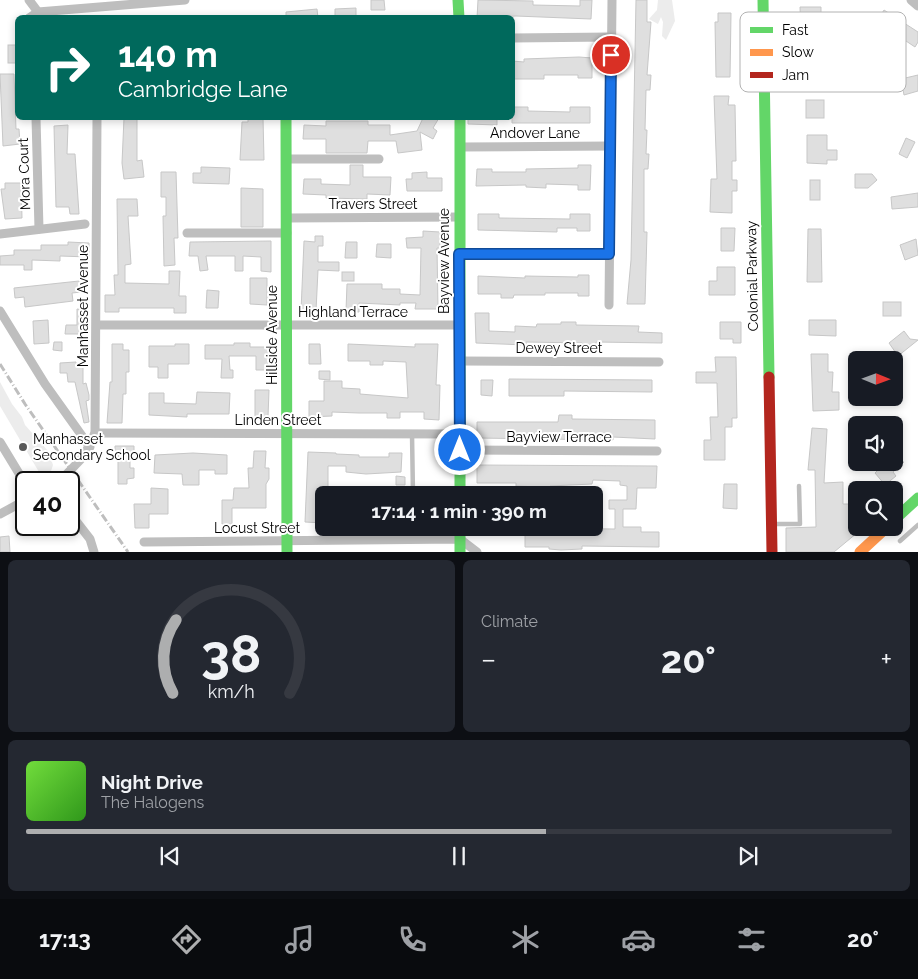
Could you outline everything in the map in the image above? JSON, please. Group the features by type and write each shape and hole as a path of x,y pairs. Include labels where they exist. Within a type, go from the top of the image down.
{"street":[{"path":"29,0 38,12"},
{"path":"34,15 38,12 140,2 185,0"},
{"path":"458,0 459,15"},
{"path":"609,305 612,0"},
{"path":"910,0 918,6"},
{"path":"101,7 101,15"},
{"path":"515,38 611,37"},
{"name":"Colonial Parkway","path":"765,92 772,552"},
{"name":"Mora Court","path":"36,120 39,229"},
{"name":"Manhasset Avenue","path":"70,471 84,456 95,433 97,120"},
{"name":"Hillside Avenue","path":"286,120 287,546"},
{"name":"Bayview Avenue","path":"460,120 460,486"},
{"name":"Andover Lane","path":"460,147 610,146"},
{"path":"286,159 380,159"},
{"name":"Travers Street","path":"287,218 460,217"},
{"path":"0,234 86,224"},
{"path":"187,233 287,233"},
{"path":"459,254 609,254"},
{"path":"0,311 45,384 90,446"},
{"name":"Highland Terrace","path":"97,325 459,325"},
{"name":"Dewey Street","path":"460,361 659,362"},
{"name":"Linden Street","path":"95,433 460,434"},
{"path":"0,444 17,471"},
{"name":"Bayview Terrace","path":"460,450 657,451"},
{"path":"903,512 918,498"},
{"path":"0,514 15,506"},
{"path":"80,526 90,539 94,552"},
{"path":"460,536 460,552"},
{"path":"860,552 877,536"},
{"name":"Locust Street","path":"144,542 287,546 415,540 460,540"},
{"path":"460,540 477,552"}],"lane":[{"path":"412,434 413,486"},
{"path":"772,524 800,524 799,486"},
{"path":"900,541 918,525"}],"shaded area":[{"path":"658,0 672,0 675,21 666,40 662,36 663,22 661,17 658,24 649,19 657,10"},
{"path":"0,382 25,425 48,451 53,465 51,471 38,471 0,406"}],"building":[{"path":"371,0 384,0 385,10 371,10"},
{"path":"478,0 533,1 533,5 580,6 580,0 592,0 591,19 477,15"},
{"path":"636,0 647,0 647,22 651,22 647,75 651,75 650,90 646,90 645,130 647,130 646,154 649,154 648,169 644,169 644,232 647,232 645,304 627,304 631,260"},
{"path":"800,7 821,7 821,12 800,12"},
{"path":"356,8 356,15 335,15 335,9"},
{"path":"317,9 318,15 286,15 286,12"},
{"path":"718,13 731,13 730,77 716,77 715,22 718,22"},
{"path":"906,24 918,32 918,42 915,47 906,41"},
{"path":"8,45 15,45 15,63 8,63"},
{"path":"592,58 592,78 578,78 578,75 544,75 544,79 515,79 515,61 524,62 524,59"},
{"path":"0,74 14,74 15,120 16,129 19,129 20,144 3,146"},
{"path":"918,75 918,91 904,95 903,92 906,92 906,78"},
{"path":"714,96 729,96 728,105 735,105 736,161 732,161 732,180 737,180 737,191 732,191 732,213 710,212 711,179 717,179"},
{"path":"806,100 824,100 824,118 806,118"},
{"path":"515,107 528,107 528,111 570,112 570,107 590,107 590,123 512,123 512,120 515,120"},
{"path":"124,120 137,120 137,161 142,160 144,177 124,179 122,163"},
{"path":"248,120 263,120 264,160 240,160 242,122 248,122"},
{"path":"422,120 438,120 433,128 437,131 433,139 420,132 422,150 398,153 396,141 368,141 367,153 326,153 326,139 303,139 304,125 326,126 326,121 368,121 368,125 390,125 390,135 417,131"},
{"path":"468,120 497,120 497,125 468,124"},
{"path":"68,125 67,154 75,154 79,214 70,214 69,207 56,207 54,126"},
{"path":"807,135 827,135 827,150 837,150 837,160 827,160 827,164 807,163"},
{"path":"906,138 915,142 907,158 899,154"},
{"path":"350,165 363,165 363,177 391,177 390,195 367,194 367,199 326,198 326,195 303,194 304,179 321,179 321,184 350,185"},
{"path":"578,165 591,165 590,190 578,190 578,185 546,184 546,188 526,187 526,185 476,186 477,169 492,169 492,172 526,172 526,169 578,168"},
{"path":"201,167 230,168 229,184 193,183 193,173 201,173"},
{"path":"161,172 176,172 178,238 174,238 175,265 164,266 163,216 166,216 166,197 161,197"},
{"path":"427,172 427,178 442,178 442,191 407,191 406,179 412,179 412,173"},
{"path":"855,174 872,174 877,180 868,188 855,188"},
{"path":"810,180 820,180 820,200 810,200"},
{"path":"5,183 21,183 22,218 5,219 1,189 5,189"},
{"path":"241,188 263,189 263,227 241,227"},
{"path":"918,193 918,207 892,209 891,197"},
{"path":"117,199 137,199 138,216 128,216 131,264 125,265 125,283 169,284 169,271 180,271 179,296 186,296 186,313 174,313 174,308 119,308 119,312 105,312 105,295 115,295 114,275 118,275"},
{"path":"478,214 499,214 499,218 570,219 570,214 590,214 590,231 577,231 577,228 557,228 557,232 478,230"},
{"path":"721,228 735,228 734,251 721,251"},
{"path":"808,229 821,229 822,282 807,282"},
{"path":"423,231 440,232 440,248 437,248 438,309 415,309 416,303 400,303 400,305 359,303 359,312 346,311 347,284 382,284 382,289 400,289 400,294 420,295 421,248 407,248 406,238 423,237"},
{"path":"315,236 323,236 323,246 318,246 318,262 339,262 339,271 318,270 316,311 301,311 304,241 315,242"},
{"path":"916,239 918,255 905,260 900,245"},
{"path":"271,241 271,272 261,271 261,257 243,256 243,271 235,271 235,256 206,256 208,270 200,271 198,256 189,256 190,242"},
{"path":"68,242 89,243 89,257 60,256 60,261 32,260 32,270 24,270 24,265 0,265 0,256 14,255 14,250 41,250 41,245 68,245"},
{"path":"346,242 357,242 357,258 345,258"},
{"path":"377,244 391,244 391,258 376,257"},
{"path":"717,267 735,267 735,295 709,295 709,281 717,281"},
{"path":"342,272 354,272 354,281 342,281"},
{"path":"578,275 589,275 589,296 578,296 578,293 545,293 545,295 514,295 513,298 501,298 501,294 478,294 478,276 525,278 525,276 578,277"},
{"path":"250,278 267,278 267,305 250,304"},
{"path":"79,281 81,292 72,293 73,301 25,307 24,297 15,298 14,288"},
{"path":"207,290 219,291 218,308 206,308"},
{"path":"883,302 901,302 901,316 883,316"},
{"path":"77,309 86,310 85,334 65,334 66,325 77,325"},
{"path":"475,313 489,313 489,331 515,332 515,326 536,327 537,324 561,324 561,322 576,322 576,325 639,326 638,332 662,333 662,343 596,342 596,345 582,345 582,343 526,342 526,345 476,343"},
{"path":"48,320 49,343 34,344 33,321"},
{"path":"809,320 836,320 836,336 809,335"},
{"path":"720,322 741,322 741,343 733,343 733,339 720,339"},
{"path":"904,331 910,339 918,340 903,352 895,351 889,343"},
{"path":"54,342 62,342 62,351 53,350"},
{"path":"234,343 250,343 250,347 268,347 268,370 256,370 256,356 229,356 230,370 233,370 233,378 221,378 222,359 205,359 205,345 234,345"},
{"path":"112,344 123,344 123,350 129,350 129,372 126,372 126,394 123,394 122,423 107,423 110,382 112,382"},
{"path":"175,344 189,344 189,364 168,364 168,378 158,378 158,367 149,367 149,346 175,346"},
{"path":"309,344 320,344 321,364 309,364"},
{"path":"348,344 415,347 415,344 438,344 436,385 440,385 439,420 424,419 424,412 400,412 400,418 387,418 387,413 332,412 332,416 309,417 309,401 324,401 324,381 342,381 342,388 360,389 360,394 408,398 406,362 383,361 383,365 370,365 370,361 348,361"},
{"path":"811,354 828,354 828,372 833,372 832,392 839,392 839,410 813,411"},
{"path":"715,357 736,357 737,418 732,418 732,427 725,427 725,460 704,460 704,440 711,440 710,417 718,417 717,383 696,383 696,372 716,372"},
{"path":"76,362 76,365 83,365 83,384 86,383 89,395 89,400 86,401 89,422 84,423 75,382 68,382 67,373 60,373 60,363"},
{"path":"319,371 330,371 330,380 319,379"},
{"path":"509,379 652,380 652,392 564,391 564,396 509,396"},
{"path":"481,380 493,380 492,396 481,395"},
{"path":"255,390 269,390 268,417 255,416"},
{"path":"197,392 230,393 229,414 187,414 187,417 149,415 149,393 164,393 164,403 196,404"},
{"path":"559,415 572,415 572,419 655,420 655,439 613,437 613,440 477,438 477,422 558,422"},
{"path":"812,428 827,429 824,483 843,482 843,504 848,504 848,536 853,536 834,552 786,552 786,528 816,527 815,470 808,470"},
{"path":"115,446 134,446 134,453 130,453 130,468 134,468 134,478 127,479 127,484 118,484 118,455 115,455"},
{"path":"254,451 266,451 265,468 269,468 269,479 266,484 266,508 232,508 232,524 222,524 222,500 233,500 234,488 249,488 248,468 253,468"},
{"path":"308,452 359,455 359,457 389,457 389,453 402,453 401,472 366,474 346,472 346,466 328,466 328,486 315,486 315,523 305,522"},
{"path":"193,453 227,455 227,474 215,474 215,470 199,470 199,485 183,485 182,474 154,473 155,455"},
{"path":"477,465 657,466 656,488 637,488 636,509 623,509 623,527 641,527 641,532 659,532 659,547 582,546 582,549 561,550 549,549 549,547 525,547 525,536 603,536 603,529 615,529 615,509 609,509 609,500 627,500 627,486 620,485 620,481 593,480 592,484 550,486 516,486 516,483 477,483"},
{"path":"877,471 894,471 896,476 890,481 882,481 875,473"},
{"path":"396,476 405,477 405,485 396,485"},
{"path":"724,484 737,484 737,509 723,508"},
{"path":"151,488 168,489 168,514 149,514 149,528 135,528 134,504 151,504"},
{"path":"9,536 10,552 0,552 0,537"}],"railway":[{"path":"0,364 25,404 128,552"}],"traffic: fast":[{"path":"458,0 459,15"},
{"path":"763,0 763,12"},
{"path":"764,92 769,377"},
{"path":"286,120 287,552"},
{"path":"460,120 460,486"},
{"path":"903,512 918,498"},
{"path":"460,536 460,552"}],"traffic: slow":[{"path":"860,552 877,536"}],"traffic: jam":[{"path":"769,377 772,552"}],"place":[{"name":"Manhasset Secondary School","path":"23,447"}],"route":[{"path":"460,450 459,254 609,254 611,55"}]}
